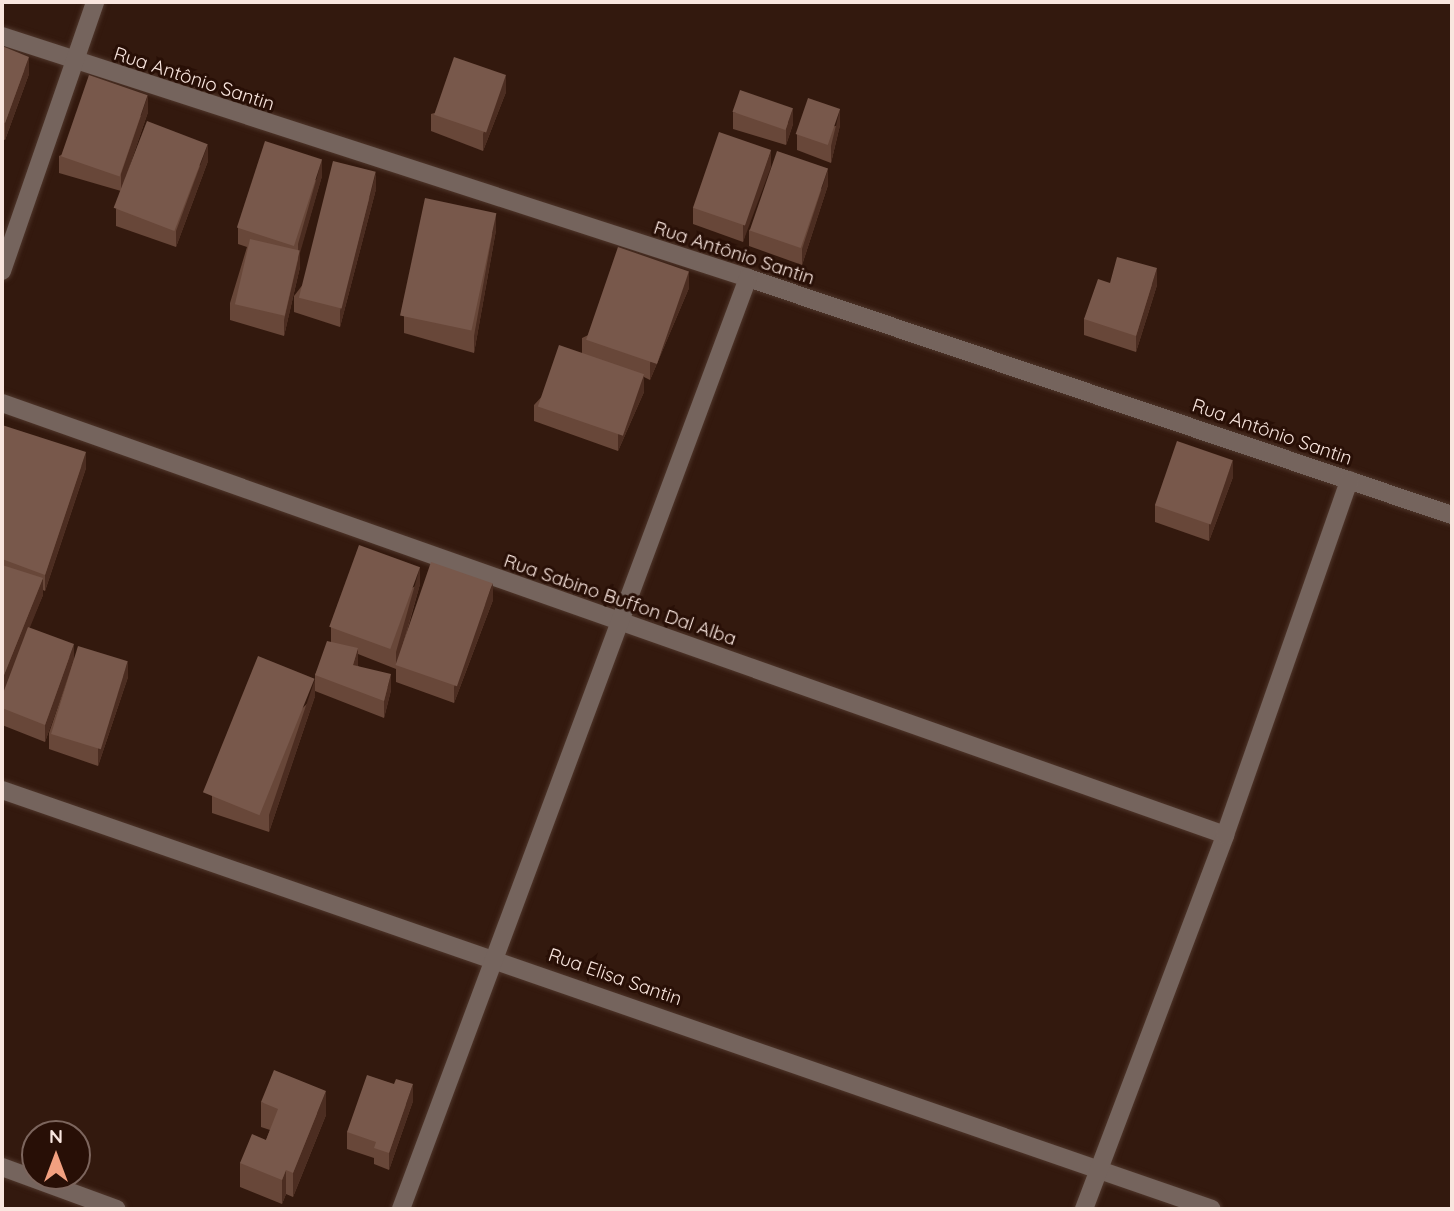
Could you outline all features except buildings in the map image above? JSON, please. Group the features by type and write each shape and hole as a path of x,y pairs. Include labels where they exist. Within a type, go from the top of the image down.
{"street":[{"path":"2,271 94,2"},
{"name":"Rua Antônio Santin","path":"2,36 73,62 748,278 1452,515"},
{"path":"401,1209 497,958 748,278"},
{"name":"Rua Sabino Buffon Dal Alba","path":"2,403 1225,835"},
{"path":"1084,1209 1225,835 1349,480"},
{"name":"Rua Elisa Santin","path":"2,790 497,958 1212,1209"},
{"path":"2,1167 117,1209"}]}
